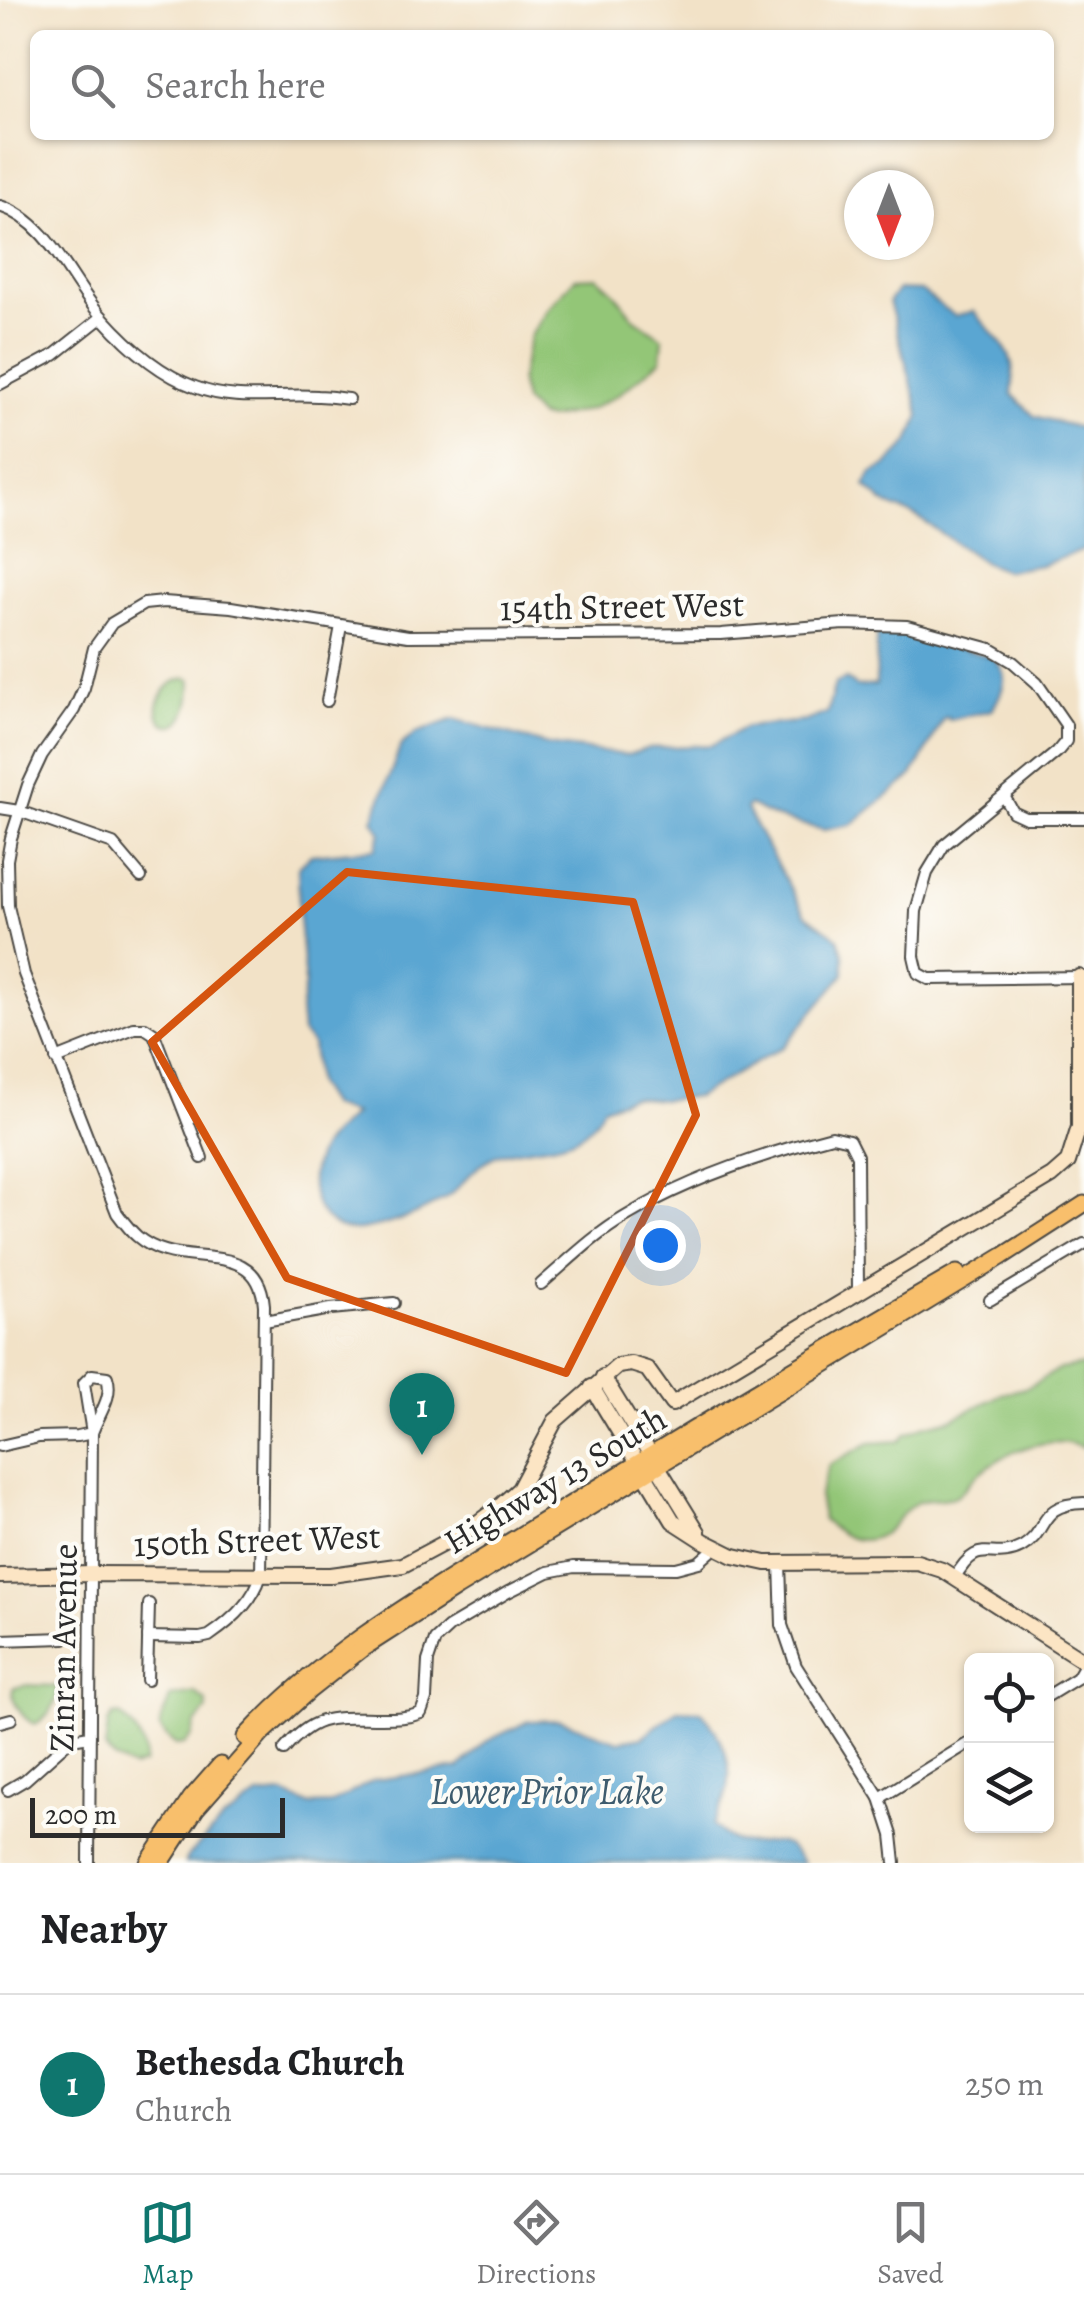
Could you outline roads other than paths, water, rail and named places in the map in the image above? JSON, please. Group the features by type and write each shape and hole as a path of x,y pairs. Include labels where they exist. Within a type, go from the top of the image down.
{"main road":[{"name":"Highway 13 South","path":"161,1863 196,1809 262,1734 362,1649 920,1294 1084,1204"},
{"name":"Highway 13 South","path":"148,1863 191,1798 226,1758 286,1695 334,1656 402,1608 648,1465"}],"street":[{"path":"0,206 25,218 39,231 102,317 160,369 215,394 349,400"},
{"path":"0,384 54,355 102,317"},
{"name":"154th Street West","path":"19,811 42,755 74,710 94,648 112,623 144,604 164,602 231,607 408,636 721,634 844,624 908,626 991,649 1013,662 1038,682 1066,725 1066,741 1057,752 1004,796"},
{"path":"327,700 341,626"},
{"path":"1054,1692 1077,1678 1084,1663 942,1570 917,1562 766,1564 734,1556 673,1520 648,1465 598,1382 618,1366 630,1364 647,1369 672,1404 1052,1176 1068,1162 1079,1127 1081,977 929,979 918,973 914,956 916,911 927,873 944,845 1004,796 1013,812 1026,818 1084,818"},
{"path":"0,808 113,844 141,876"},
{"path":"19,811 7,860 6,931 117,1213 132,1234 152,1246 169,1252 227,1259 243,1266 263,1292 262,1576 253,1598 209,1636 148,1638"},
{"path":"56,1059 134,1028 145,1028 154,1034 202,1158"},
{"path":"541,1284 590,1240 623,1217 690,1183 832,1136 849,1140 857,1156 858,1291"},
{"path":"990,1300 1084,1244"},
{"path":"264,1321 394,1303"},
{"name":"Zinran Avenue","path":"88,1863 92,1433 84,1383 92,1374 107,1377 110,1385 107,1402 92,1433"},
{"name":"150th Street West","path":"0,1576 262,1576 331,1574 403,1565 465,1532 499,1507 518,1489 556,1421 598,1382"},
{"path":"0,1446 39,1437 92,1433"},
{"path":"954,1579 966,1559 983,1551 1009,1551 1025,1546 1046,1516 1066,1504 1084,1503"},
{"path":"284,1750 301,1730 314,1722 416,1716 426,1699 428,1661 435,1640 483,1606 548,1572 574,1567 676,1568 699,1562 710,1544"},
{"path":"780,1563 782,1625 796,1666 880,1798 892,1834 895,1863"},
{"path":"147,1680 149,1604"},
{"path":"0,1640 64,1638"},
{"path":"8,1790 26,1780 71,1739 90,1736"},
{"path":"880,1798 970,1743"}],"water":[{"path":"898,290 921,291 955,316 974,311 1009,356 1012,394 1034,416 1084,429 1084,550 1042,565 1005,571 984,563 916,516 884,503 865,486 872,473 886,466 909,442 920,415 889,301"},
{"path":"892,632 991,657 1002,669 1004,682 992,710 943,719 910,778 851,825 824,830 777,818 749,805 746,809 805,914 838,938 844,956 844,974 784,1046 696,1097 631,1097 603,1107 584,1133 558,1144 491,1158 451,1194 410,1216 351,1230 328,1221 315,1200 312,1174 323,1146 354,1114 330,1106 316,1084 312,1044 302,1033 300,1010 305,984 298,867 311,855 375,849 381,833 373,820 401,745 416,733 454,719 548,745 627,755 649,748 712,745 746,727 805,721 827,713 835,684 846,679 857,687 876,685 877,634"},
{"name":"Lower Prior Lake","path":"678,1710 701,1711 724,1750 729,1783 713,1825 729,1839 742,1843 786,1845 803,1863 185,1863 223,1820 258,1796 284,1794 309,1805 331,1804 374,1780 459,1768 487,1741 529,1721 560,1720 618,1741 642,1737"}],"place":[{"name":"Bethesda Church","path":"422,1455"}]}
